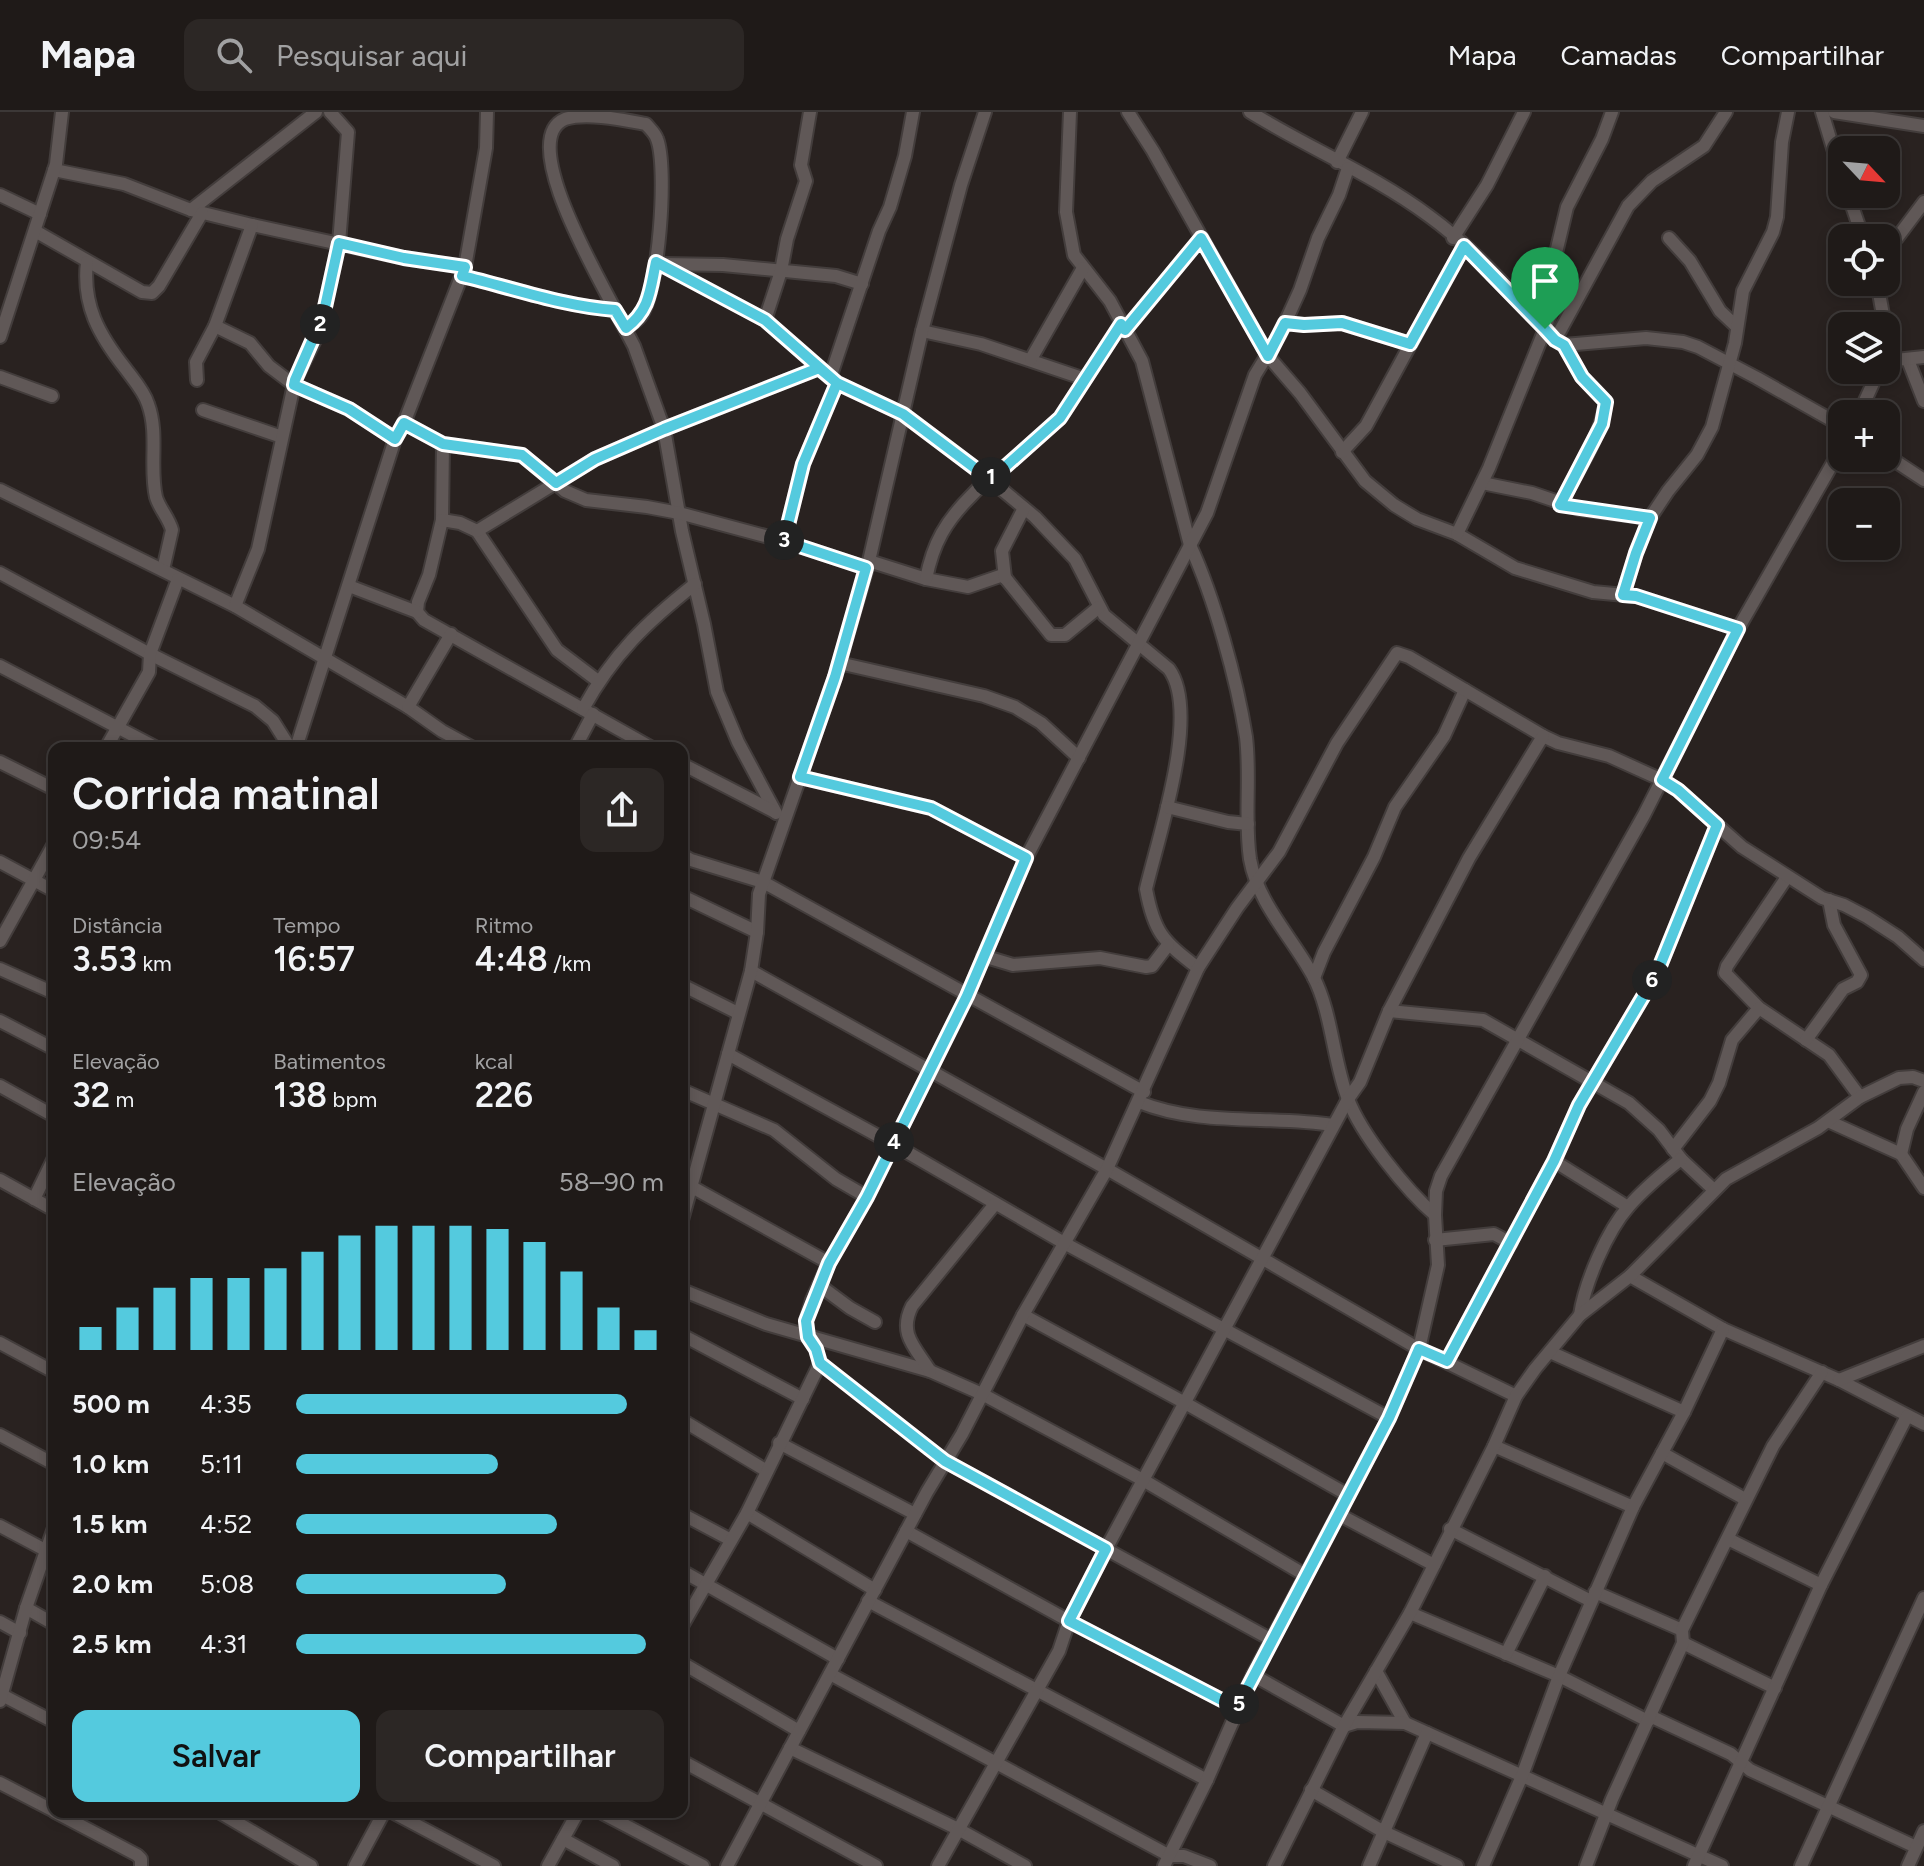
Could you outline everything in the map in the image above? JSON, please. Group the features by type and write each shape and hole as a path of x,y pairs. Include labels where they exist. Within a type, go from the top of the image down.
{"street":[{"path":"0,337 54,170 62,112"},
{"path":"35,231 142,292 152,293 159,286 197,212 316,112"},
{"path":"235,606 258,549 294,385 323,316 339,243 348,132 330,112"},
{"path":"298,742 395,439 464,271 486,148 487,112"},
{"path":"765,320 806,181 801,165 810,112"},
{"path":"784,541 803,464 833,380 879,231 890,207 905,156 913,112"},
{"path":"829,1263 688,1193 751,971 759,894 780,816 800,777 868,565 922,331 961,185 985,112"},
{"path":"1070,112 1066,212 1074,255 1098,283 1142,361 1190,545 1199,564 1227,656 1246,736 1251,862 1270,911 1314,978 1348,1099 1362,1128 1421,1203 1435,1215"},
{"path":"1128,112 1268,356 1300,393 1365,481 1417,519 1457,534 1515,568 1581,589 1636,596 1738,629"},
{"path":"1250,112 1431,217 1559,342 1582,377 1606,402 1602,424 1560,505"},
{"path":"1272,1640 945,1461 820,1363 808,1337 806,1321 829,1263 867,1197 967,996 1026,858 1207,513 1255,375 1285,323 1318,238 1339,195 1342,165 1362,112"},
{"path":"1342,452 1366,426 1410,344 1524,112"},
{"path":"1457,534 1482,483 1545,329 1556,297 1555,257 1567,207 1602,139 1612,112"},
{"path":"1559,342 1628,206 1652,181 1704,146 1726,112"},
{"path":"1623,595 1650,518 1697,455 1707,436 1730,364 1743,291 1773,232 1777,217 1782,142 1788,112"},
{"path":"1822,112 1829,136"},
{"path":"1834,112 1894,117 1924,126"},
{"path":"626,328 640,317 646,306 658,263 662,189 658,141 648,118 564,119 554,128 548,142 555,185 626,328 664,429 717,692 738,742 780,816"},
{"path":"54,170 124,184 197,212 464,271 516,292 594,309 615,310"},
{"path":"0,195 40,214"},
{"path":"1900,234 1924,202"},
{"path":"197,380 196,362 215,326 252,225"},
{"path":"926,579 939,535 953,513 988,478 996,475 1060,418 1123,327 1201,238"},
{"path":"1669,238 1690,261 1720,311 1737,327"},
{"path":"87,262 85,281 95,325 148,404 157,500 172,530 163,570"},
{"path":"658,263 723,265 836,276 862,284"},
{"path":"658,263 765,320 833,380 903,414 988,478 1024,508 1075,559 1104,615 1169,669 1175,677 1178,691 1180,742 1146,889 1156,926 1168,945 1198,968"},
{"path":"1031,359 1083,268"},
{"path":"1285,323 1342,323 1410,344"},
{"path":"215,326 250,343 269,366 294,385 349,409 395,439"},
{"path":"922,331 981,344 1085,379"},
{"path":"1559,342 1646,338 1698,347 1828,418"},
{"path":"1900,360 1924,357"},
{"path":"1908,360 1924,401"},
{"path":"477,531 595,459 819,368"},
{"path":"0,377 52,396"},
{"path":"203,410 282,437"},
{"path":"404,423 443,444 522,455 565,491 586,500 679,513 868,565 968,587 1000,575 1051,635 1065,635 1099,607"},
{"path":"417,612 442,520 443,444"},
{"path":"1900,464 1924,480"},
{"path":"1167,1861 1253,1675 1389,1418 1419,1349 1438,1265 1435,1215 1436,1191 1441,1176 1662,780 1738,629 1828,472"},
{"path":"1482,483 1532,493 1560,505 1650,518"},
{"path":"0,490 235,606 462,742"},
{"path":"1005,578 1002,551 1024,508"},
{"path":"442,520 460,523 477,531 557,650 598,681"},
{"path":"0,573 150,654 255,706 273,721 286,742"},
{"path":"109,742 149,672 150,654 178,579"},
{"path":"577,742 598,681 646,624 695,584"},
{"path":"349,586 417,612 424,620 642,742"},
{"path":"408,707 451,634"},
{"path":"727,1866 1023,1315 1107,1169 1198,968 1279,852 1337,743 1397,653 1409,657 1543,736 1609,756 1662,780 1678,790 1742,847 1787,877 1867,917 1898,937 1924,960"},
{"path":"839,663 984,696 1015,707 1041,723 1079,758"},
{"path":"0,666 146,742"},
{"path":"1314,978 1324,952 1374,857 1395,807 1444,736 1465,690"},
{"path":"938,1866 1059,1651 1069,1621 1106,1549 1333,1125 1360,1082 1389,1011 1469,858 1543,736"},
{"path":"0,762 48,786"},
{"path":"688,767 780,816"},
{"path":"800,777 931,808 1026,858"},
{"path":"1167,807 1248,824"},
{"path":"1447,1361 1554,1161 1592,1082 1657,973 1717,825"},
{"path":"0,941 48,855"},
{"path":"688,858 763,882 967,996 1141,1097 1157,1110 1189,1116 1301,1120 1333,1125"},
{"path":"0,862 48,888"},
{"path":"1787,877 1725,973 1759,1008 1834,1061 1860,1097"},
{"path":"688,899 757,932"},
{"path":"1806,1040 1843,989 1857,982 1861,975 1834,925 1829,900"},
{"path":"983,956 1013,965 1100,958 1146,967 1157,961 1168,945"},
{"path":"0,969 48,990"},
{"path":"751,971 1107,1169 1419,1349 1516,1396"},
{"path":"688,988 738,1013"},
{"path":"1580,1315 1583,1299 1609,1238 1628,1207 1677,1154 1719,1083 1732,1040 1759,1008"},
{"path":"1389,1011 1483,1020 1629,1103 1659,1130 1677,1154 1714,1190"},
{"path":"0,1021 48,1046"},
{"path":"728,1054 893,1144 1064,1243 1389,1418"},
{"path":"1274,1866 1344,1726 1410,1613 1516,1396 1580,1315 1630,1276 1726,1179 1828,1121 1860,1097 1899,1078 1913,1077 1924,1081"},
{"path":"0,1086 48,1113"},
{"path":"1901,1154 1907,1129 1924,1092"},
{"path":"688,1093 774,1130 836,1179 867,1197"},
{"path":"1828,1121 1901,1154 1924,1188"},
{"path":"1554,1161 1628,1207"},
{"path":"34,1199 48,1170"},
{"path":"0,1180 48,1207"},
{"path":"930,1371 907,1335 904,1321 912,1306 995,1204"},
{"path":"1435,1240 1494,1234 1511,1243"},
{"path":"1630,1276 1723,1329 1839,1380 1924,1424"},
{"path":"819,1285 875,1322"},
{"path":"688,1292 766,1324 930,1371 982,1394 1143,1480 1305,1575"},
{"path":"1023,1315 1348,1495"},
{"path":"1483,1866 1593,1596 1633,1507 1684,1412 1723,1329"},
{"path":"688,1338 803,1399"},
{"path":"0,1343 48,1369"},
{"path":"1839,1380 1924,1346"},
{"path":"1550,1352 1684,1412"},
{"path":"688,1615 747,1513 820,1363"},
{"path":"1586,1866 1682,1637 1745,1499 1773,1446 1822,1372"},
{"path":"1696,1861 1821,1585 1907,1416"},
{"path":"688,1424 767,1471"},
{"path":"0,1435 48,1461"},
{"path":"779,1443 915,1514"},
{"path":"1494,1446 1633,1507"},
{"path":"1662,1453 1745,1499"},
{"path":"747,1513 872,1596 1037,1691 1207,1780"},
{"path":"1338,1514 1434,1565"},
{"path":"688,1517 731,1540"},
{"path":"0,1526 47,1551"},
{"path":"1450,1529 1545,1576 1682,1637 1775,1688"},
{"path":"906,1531 1069,1621 1237,1708"},
{"path":"1728,1539 1821,1585"},
{"path":"48,1548 26,1608 1,1698 48,1719"},
{"path":"688,1574 838,1659"},
{"path":"1506,1654 1545,1576"},
{"path":"1801,1866 1919,1620 1924,1598"},
{"path":"26,1608 48,1621"},
{"path":"1410,1613 1731,1754 1750,1770 1830,1807 1921,1841 1908,1866"},
{"path":"0,1622 20,1633"},
{"path":"688,1666 799,1731"},
{"path":"1376,1671 1405,1723"},
{"path":"830,1674 996,1761 1167,1861 1184,1856 1210,1866"},
{"path":"1253,1675 1344,1726 1357,1722 1405,1723 1607,1814 1696,1861 1722,1866"},
{"path":"1369,1866 1427,1733"},
{"path":"790,1748 958,1829 1025,1866"},
{"path":"688,1764 876,1866"},
{"path":"0,1783 48,1808"},
{"path":"1311,1790 1384,1832 1457,1866"},
{"path":"66,1818 137,1855 141,1866"},
{"path":"229,1818 311,1866"},
{"path":"355,1866 381,1818"},
{"path":"403,1818 494,1866"},
{"path":"548,1866 575,1818"},
{"path":"611,1818 703,1866"},
{"path":"563,1839 613,1866"}],"route":[{"path":"1545,329 1464,246 1410,344 1342,323 1285,323 1268,356 1201,238 1125,330 1121,324 1060,418 996,475 988,478 903,414 837,383 819,368 595,459 556,483 522,455 443,444 404,423 395,439 349,409 294,385 295,380 323,316 339,243 404,258 465,267 462,276 516,292 594,309 615,310 626,328 640,317 646,306 656,262 765,320 837,383 803,464 784,541 866,568 835,677 800,777 931,808 1026,858 967,996 812,1300 806,1321 808,1337 820,1363 945,1461 1106,1549 1069,1621 1237,1708 1389,1418 1419,1349 1447,1361 1554,1161 1579,1105 1657,973 1717,825 1662,780 1738,629 1636,596 1623,595 1650,518 1560,505 1602,424 1606,402 1582,377 1564,345 1545,329"}]}
